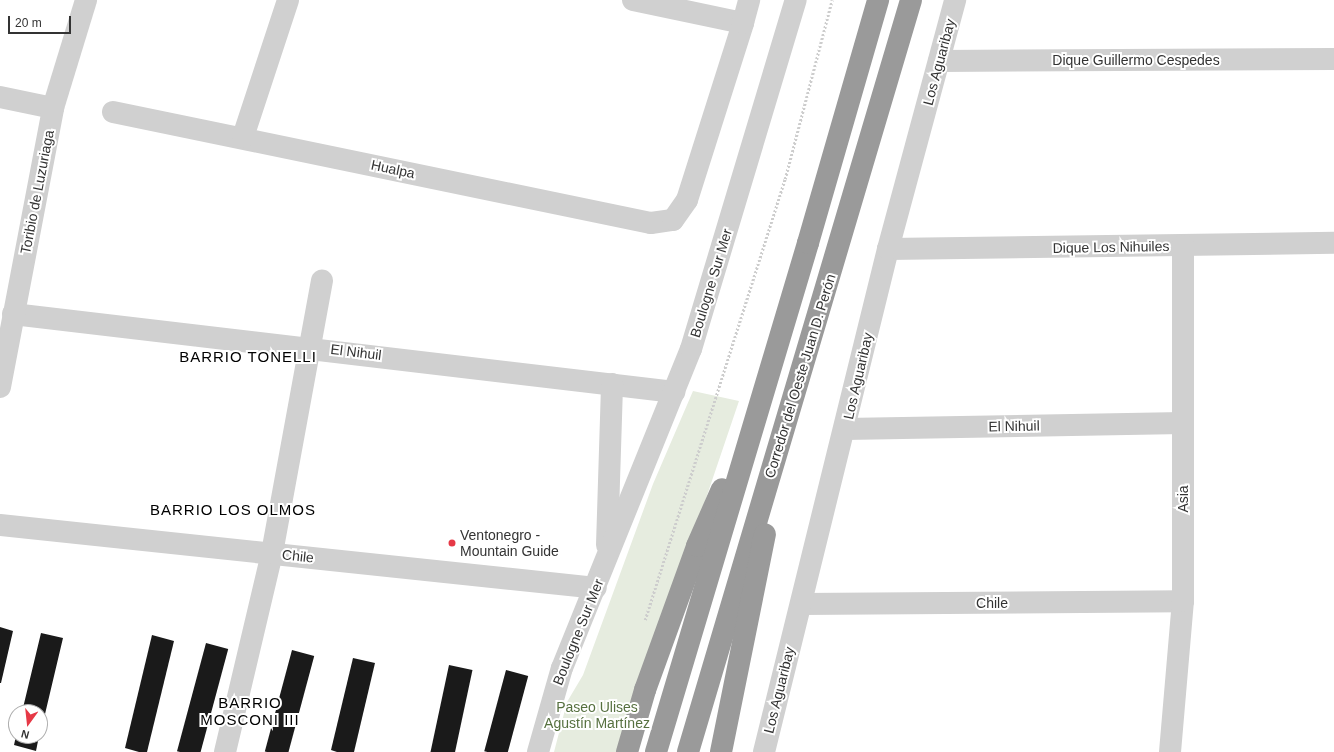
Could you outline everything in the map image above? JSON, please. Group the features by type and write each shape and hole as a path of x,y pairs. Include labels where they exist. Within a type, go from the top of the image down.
{"highway":[{"path":"656,752 761,402 878,0"},
{"name":"Corredor del Oeste Juan D. Perón","path":"688,752 790,402 911,0"},
{"path":"627,752 645,690 697,546 761,402"},
{"path":"721,752 790,402"}],"street":[{"name":"Toribio de Luzuriaga","path":"0,387 53,108 86,0"},
{"path":"243,137 288,0"},
{"path":"633,0 744,24 749,0"},
{"name":"Boulogne Sur Mer","path":"538,752 562,668 596,588 691,349 796,0"},
{"name":"Los Aguaribay","path":"764,752 845,429 888,249 955,0"},
{"name":"Hualpa","path":"113,112 243,137 652,223 673,220 686,200 744,24"},
{"name":"Dique Guillermo Cespedes","path":"939,61 1334,59"},
{"path":"0,97 53,108"},
{"name":"Dique Los Nihuiles","path":"888,249 1334,243"},
{"name":"Asia","path":"1170,752 1183,601 1183,246"},
{"path":"225,752 272,553 322,281"},
{"name":"El Nihuil","path":"13,314 310,347 674,392"},
{"name":"Boulogne Sur Mer","path":"607,559 612,384"},
{"name":"El Nihuil","path":"845,429 1183,423"},
{"name":"Chile","path":"0,525 596,588"},
{"name":"Chile","path":"801,604 1183,601"}],"path":[{"path":"645,621 785,179 832,0"}],"green space":[{"name":"Paseo Ulises Agustín Martínez","path":"693,391 739,401 620,752 554,752 567,702 583,675 653,484"}],"building":[{"path":"0,627 13,631 1,683 0,683"},
{"path":"41,633 63,638 47,704 24,704"},
{"path":"152,635 174,641 147,752 139,752 125,748"},
{"path":"206,643 228,649 201,752 177,751"},
{"path":"292,650 314,656 288,752 265,751"},
{"path":"353,658 375,663 354,752 337,752 331,750"},
{"path":"449,665 472,670 455,752 431,752"},
{"path":"506,670 528,676 508,752 484,751"},
{"path":"14,744 37,744 36,751"}],"place":[{"name":"Ventonegro - Mountain Guide","path":"452,543"}],"district":[{"name":"BARRIO TONELLI","path":"248,357"},
{"name":"BARRIO LOS OLMOS","path":"233,510"},
{"name":"BARRIO MOSCONI III","path":"250,710"}]}
